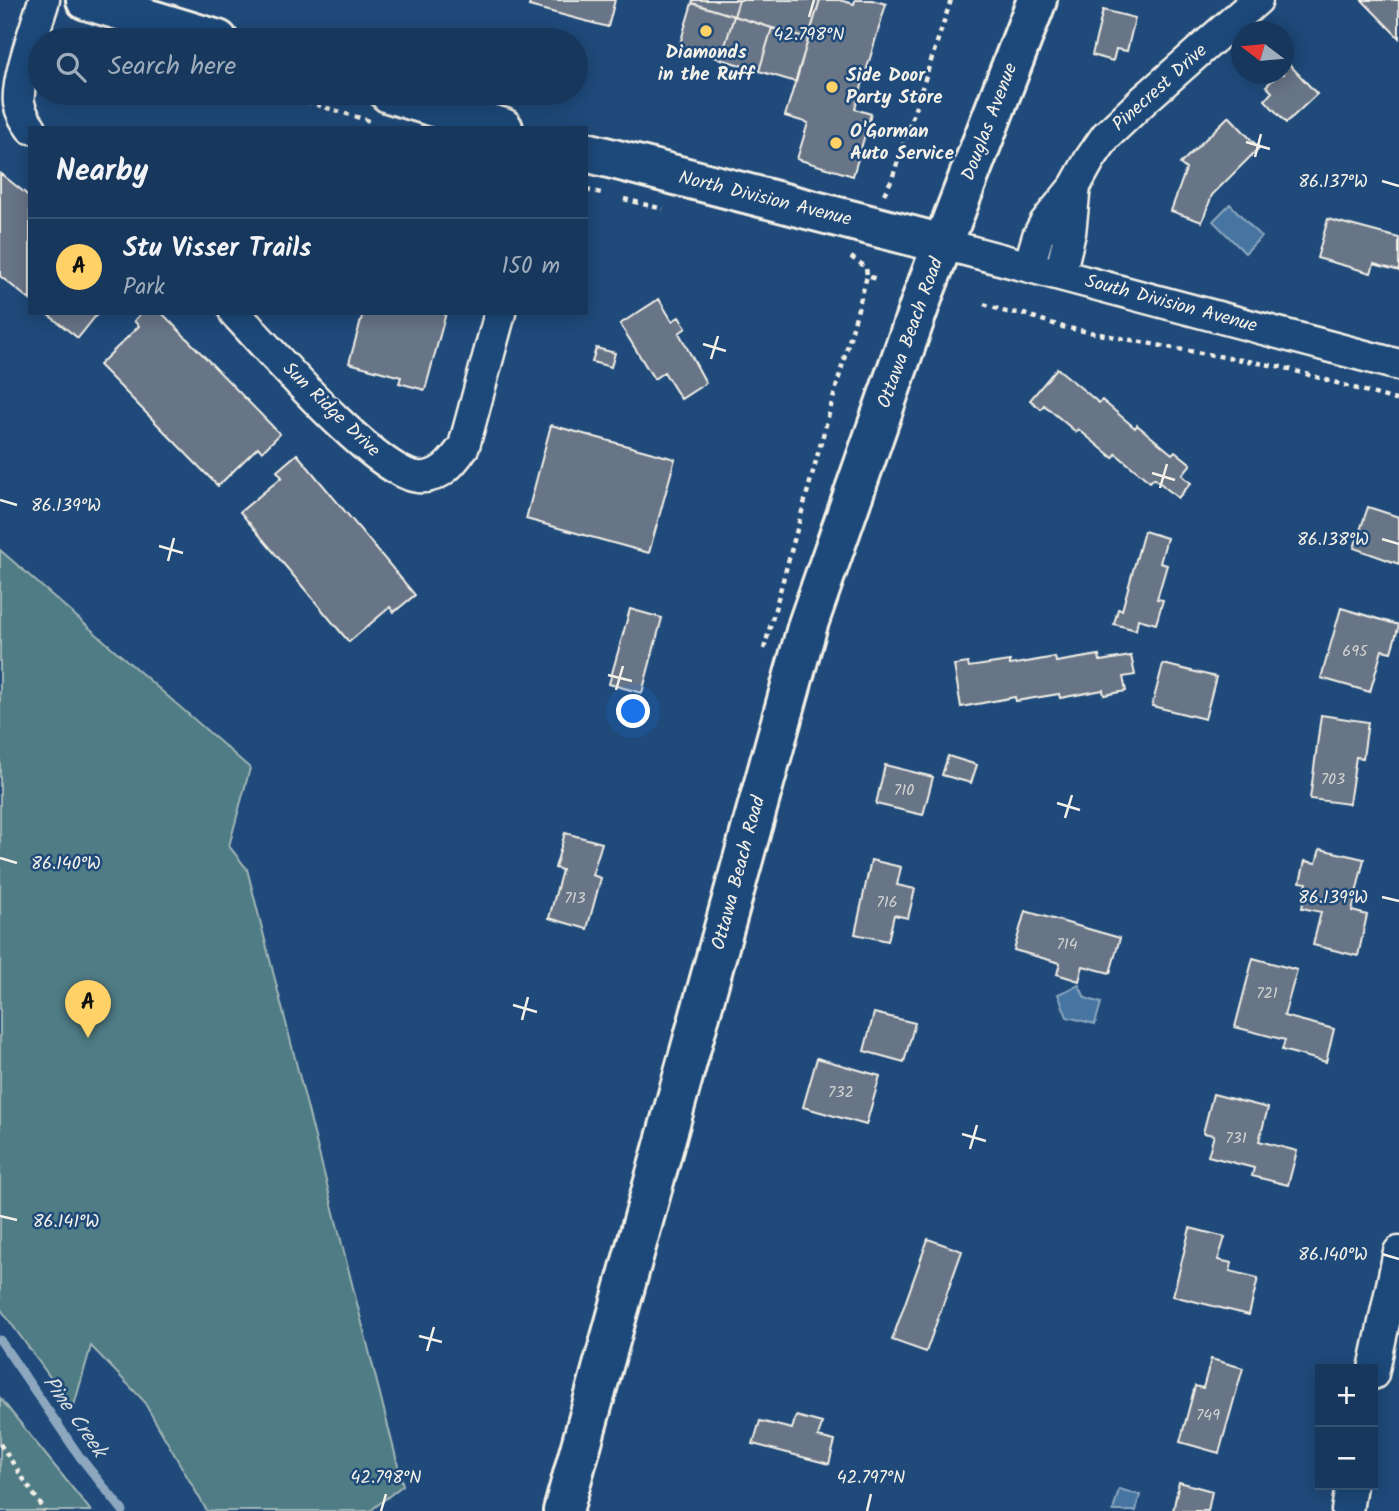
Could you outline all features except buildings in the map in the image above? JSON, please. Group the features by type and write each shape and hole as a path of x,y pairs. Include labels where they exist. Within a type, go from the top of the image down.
{"street":[{"path":"36,28 44,0"},
{"path":"86,0 178,28"},
{"name":"Douglas Avenue","path":"943,244 1037,0"},
{"name":"Pinecrest Drive","path":"1029,266 1045,223 1076,186 1106,136 1257,0"},
{"path":"28,56 20,84 19,102 24,120 29,126"},
{"path":"384,108 491,126"},
{"name":"North Division Avenue","path":"588,153 943,244"},
{"name":"Pinecrest Drive","path":"1060,274 1070,233 1076,186"},
{"name":"South Division Avenue","path":"943,244 1399,365"},
{"name":"Ottawa Beach Road","path":"563,1511 808,624 943,244"},
{"name":"Sun Ridge Drive","path":"237,315 332,416 375,455 395,470 417,478 442,472 464,446 499,315"},
{"path":"1375,1364 1399,1252"},
{"path":"1347,1511 1350,1490"}],"path":[{"path":"884,194 892,179 951,0"},
{"path":"363,105 384,108"},
{"path":"614,196 652,207"},
{"path":"866,267 867,260"},
{"path":"777,594 867,276"},
{"path":"984,304 1063,327 1282,367 1399,401"},
{"path":"0,1444 45,1511"}],"green space":[{"path":"0,550 250,768 229,846 247,869 403,1485 370,1511 207,1511 143,1400 91,1346 73,1409 0,1308"},
{"path":"0,1398 91,1511 0,1511"}],"water":[{"path":"1230,204 1261,237 1245,253 1213,221"},
{"path":"1079,985 1085,998 1101,1003 1095,1024 1067,1017 1058,994"},
{"path":"1119,1489 1140,1495 1136,1511 1113,1511"}],"waterway":[{"name":"Pine Creek","path":"0,1340 80,1457 123,1511"}],"place":[{"name":"Diamonds in the Ruff","path":"706,31"},
{"name":"Side Door Party Store","path":"832,87"},
{"name":"O'Gorman Auto Service","path":"836,143"},
{"name":"Stu Visser Trails","path":"88,1038"}]}
